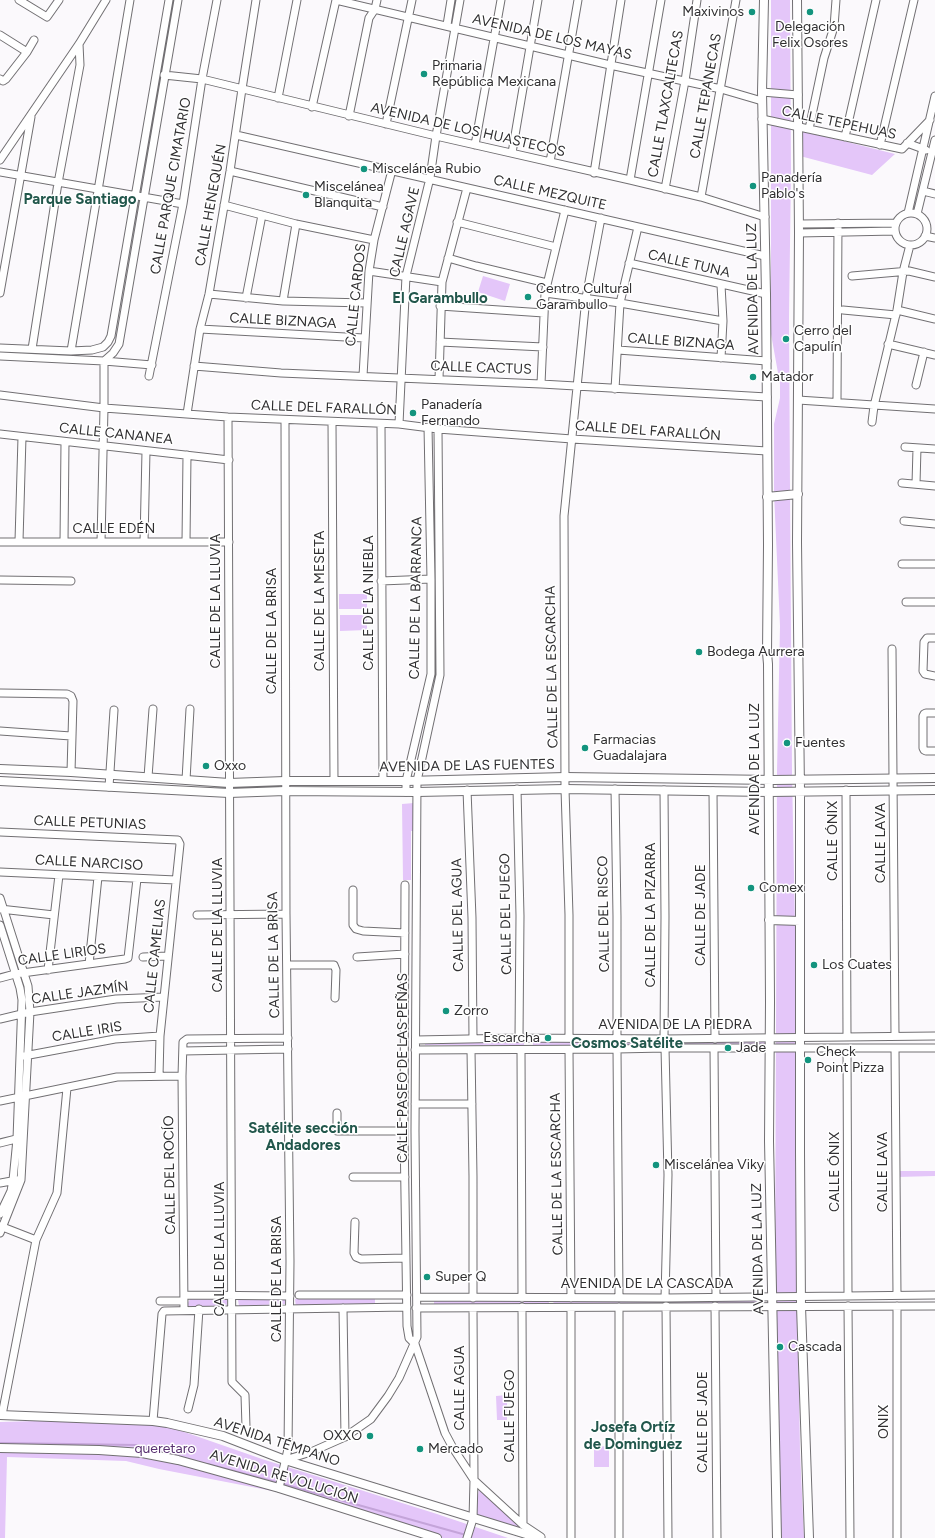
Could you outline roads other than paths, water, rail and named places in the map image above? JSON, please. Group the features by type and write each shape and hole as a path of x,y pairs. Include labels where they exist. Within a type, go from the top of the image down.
{"main road":[{"name":"AVENIDA DE LA LUZ","path":"764,0 762,119 767,361 767,653 770,1038 769,1141 777,1538"},
{"path":"797,0 801,1048 799,1296 795,1306 809,1538"},
{"path":"767,497 798,494"},
{"name":"AVENIDA DE LAS FUENTES","path":"0,769 71,772 229,783 285,781 417,781 566,777 742,780 935,778"},
{"name":"AVENIDA DE LAS FUENTES","path":"0,781 229,793 285,791 417,792 517,789 713,790 769,792 935,790"},
{"path":"769,920 800,921"},
{"name":"AVENIDA TÉMPANO","path":"1,1415 153,1421 168,1423 223,1436 285,1460 472,1523 539,1538"},
{"name":"AVENIDA REVOLUCIÓN","path":"0,1448 99,1450 142,1453 178,1460 279,1486 437,1538"}],"street":[{"path":"19,0 47,17 59,0"},
{"path":"0,160 79,44 106,0"},
{"path":"71,351 130,0"},
{"path":"0,348 71,351 92,350 104,347 111,336 169,0"},
{"path":"101,542 104,446 104,361 114,352 119,344 178,0"},
{"name":"CALLE PARQUE CIMATARIO","path":"149,376 183,204 202,80 217,0"},
{"name":"CALLE HENEQUÉN","path":"187,414 200,329 209,294 230,171 256,0"},
{"path":"278,98 297,0"},
{"path":"312,107 336,0"},
{"name":"AVENIDA DE LOS MAYAS","path":"336,0 447,25 610,65 721,89 762,101"},
{"path":"349,116 370,18 375,9 377,0"},
{"path":"386,124 412,0"},
{"path":"447,25 451,0"},
{"name":"CALLE AGAVE","path":"399,424 406,276 430,178 460,0"},
{"path":"475,145 501,0"},
{"path":"512,153 538,0"},
{"path":"550,162 578,0"},
{"path":"594,173 621,0"},
{"path":"630,180 661,0"},
{"name":"CALLE TLAXCALTECAS","path":"665,189 685,81 697,0"},
{"name":"CALLE TEPANECAS","path":"701,198 736,0"},
{"path":"809,129 824,58 834,27 836,0"},
{"path":"845,137 876,0"},
{"path":"880,145 914,0"},
{"path":"0,35 27,52"},
{"path":"0,79 3,81 6,79 27,52 34,40"},
{"path":"32,349 58,183 80,65 79,44"},
{"name":"AVENIDA DE LOS HUASTECOS","path":"164,75 202,80 349,116 630,180 701,198 765,217"},
{"path":"762,92 798,95"},
{"path":"908,213 935,96"},
{"path":"0,293 31,115"},
{"name":"CALLE TEPEHUAS","path":"762,119 902,149 930,120"},
{"name":"CALLE MEZQUITE","path":"236,134 765,256"},
{"path":"917,214 934,152 935,140"},
{"name":"CALLE TEPEHUAS","path":"907,143 934,152"},
{"name":"CALLE CARDOS","path":"362,376 368,271 374,240 384,207 392,170"},
{"path":"230,171 384,207"},
{"path":"0,172 183,204"},
{"path":"439,379 440,306 442,282 467,188"},
{"path":"923,191 935,194"},
{"path":"224,205 296,224 374,240"},
{"path":"541,384 545,293 565,210"},
{"path":"908,213 917,214 925,221 927,227 925,236 916,244 910,245 903,243 898,238 895,231 895,223 900,217 908,213"},
{"path":"246,298 262,215"},
{"name":"CALLE DE LA ESCARCHA","path":"568,1038 569,915 565,789 564,516 586,298 601,218"},
{"path":"457,222 556,247"},
{"path":"837,402 838,223"},
{"path":"799,224 895,223"},
{"path":"282,301 296,224"},
{"path":"616,389 620,303 638,227"},
{"path":"927,227 935,229"},
{"path":"799,233 895,231"},
{"path":"925,236 935,238"},
{"path":"872,422 874,406 910,245"},
{"path":"448,258 547,282"},
{"name":"CALLE TUNA","path":"629,263 766,294"},
{"path":"368,271 442,282"},
{"path":"852,276 909,271 935,277"},
{"path":"721,285 723,321 721,358"},
{"path":"545,293 620,303 723,321"},
{"path":"209,294 282,301 366,303"},
{"path":"440,306 544,313"},
{"path":"843,310 896,312 935,319"},
{"name":"CALLE BIZNAGA","path":"200,329 364,338"},
{"path":"440,342 543,347"},
{"path":"888,344 935,355"},
{"name":"CALLE BIZNAGA","path":"618,350 767,361"},
{"path":"916,385 924,352"},
{"path":"0,356 152,365"},
{"name":"CALLE CACTUS","path":"194,366 281,373 541,384 767,397"},
{"name":"CALLE DEL FARALLÓN","path":"0,395 104,408 228,417 399,424 438,429 572,439 767,451"},
{"path":"798,400 935,409"},
{"name":"CALLE DE LA LLUVIA","path":"228,417 229,793 232,1039 232,1382 245,1395 246,1426"},
{"name":"CALLE DE LA BRISA","path":"279,1486 288,1449 290,1296 285,791 285,420"},
{"name":"CALLE DE LA MESETA","path":"332,422 334,781"},
{"name":"CALLE DE LA NIEBLA","path":"381,424 384,781"},
{"name":"CALLE DE LA BARRANCA","path":"406,792 406,781 431,674 428,427"},
{"name":"CALLE DE LA BARRANCA","path":"417,792 417,781 440,675 438,429"},
{"name":"CALLE CANANEA","path":"0,434 229,460"},
{"path":"20,541 22,437"},
{"path":"64,542 65,442"},
{"path":"905,447 935,449"},
{"path":"916,484 917,448"},
{"path":"144,542 146,451"},
{"path":"186,542 187,455"},
{"path":"902,483 935,486"},
{"path":"904,521 935,524"},
{"name":"CALLE EDÉN","path":"0,542 229,542"},
{"path":"902,564 935,564"},
{"path":"382,581 431,579"},
{"path":"0,580 71,581"},
{"path":"906,602 935,602"},
{"path":"935,638 925,639 924,650 925,674 935,676"},
{"name":"CALLE LAVA","path":"892,649 895,1036"},
{"path":"0,692 68,694 71,696 73,701 71,772"},
{"path":"148,777 153,709"},
{"path":"186,780 190,709"},
{"path":"109,786 114,710"},
{"path":"935,713 924,714 923,740 924,750 935,751"},
{"path":"0,731 71,736"},
{"path":"728,791 740,788 742,780"},
{"name":"CALLE DEL FUEGO","path":"517,789 520,916 519,1038"},
{"name":"CALLE DEL RISCO","path":"614,789 617,917 617,1039"},
{"name":"CALLE DEL AGUA","path":"467,790 472,918 473,1039"},
{"name":"CALLE DE LA PIZARRA","path":"664,790 664,1039"},
{"name":"CALLE DE JADE","path":"713,790 715,1039"},
{"name":"CALLE ÓNIX","path":"846,790 847,1036"},
{"name":"CALLE PASEO DE LAS PEÑAS","path":"285,1460 311,1452 345,1437 370,1420 377,1412 399,1378 417,1337 415,1104 417,792"},
{"name":"CALLE PETUNIAS","path":"0,832 178,840"},
{"name":"CALLE CAMELIAS","path":"159,1076 160,1036 180,844 178,840"},
{"name":"CALLE NARCISO","path":"0,872 176,880"},
{"path":"48,970 59,875"},
{"path":"89,964 98,877"},
{"name":"CALLE LIRIOS","path":"0,978 15,974 128,958 137,879"},
{"name":"CALLE PASEO DE LAS PEÑAS","path":"405,886 404,1131 407,1329 409,1338 415,1344"},
{"path":"352,890 353,925 356,929 363,931 405,933"},
{"path":"0,898 2,910 30,998 30,1012 18,1097 21,1180 1,1229 36,1240"},
{"path":"2,910 54,915"},
{"path":"197,915 231,916 286,914"},
{"path":"0,925 20,988 22,1000 23,1056 26,1096 13,1180 0,1214"},
{"path":"357,957 405,954"},
{"path":"143,957 168,956"},
{"path":"287,965 334,965 336,970 335,998"},
{"name":"CALLE JAZMÍN","path":"0,1019 30,1012 116,998 164,997"},
{"name":"CALLE IRIS","path":"23,1056 115,1038 160,1036"},
{"path":"918,1036 919,1048"},
{"name":"AVENIDA DE LA PIEDRA","path":"416,1040 519,1038 715,1039 935,1036"},
{"path":"232,1039 288,1038"},
{"path":"529,1038 529,1050"},
{"name":"CALLE DEL ROCÍO","path":"184,1310 182,1076 184,1040 232,1039"},
{"path":"642,1039 642,1049"},
{"path":"665,1048 668,1175 665,1298"},
{"path":"714,1048 716,1297"},
{"name":"CALLE ÓNIX","path":"847,1048 848,1296"},
{"name":"CALLE LAVA","path":"895,1048 897,1295"},
{"name":"AVENIDA DE LA PIEDRA","path":"416,1050 935,1048"},
{"path":"183,1051 288,1049"},
{"path":"617,1049 619,1297"},
{"path":"471,1050 473,1298"},
{"path":"521,1050 522,1298"},
{"name":"CALLE DE LA ESCARCHA","path":"569,1050 571,1298"},
{"path":"0,1102 117,1077 182,1076"},
{"path":"1,1415 36,1240 57,1193 67,1088"},
{"path":"415,1104 472,1104"},
{"path":"337,1113 337,1131 404,1131"},
{"path":"0,1143 20,1138"},
{"path":"353,1177 405,1177"},
{"path":"0,1183 21,1180"},
{"path":"355,1222 354,1253 356,1257 361,1259 406,1258"},
{"path":"160,1301 233,1295 290,1296"},
{"path":"300,1295 407,1295"},
{"name":"AVENIDA DE LA CASCADA","path":"417,1296 473,1298 665,1298 935,1295"},
{"name":"AVENIDA DE LA CASCADA","path":"552,1298 552,1307"},
{"path":"666,1306 668,1538"},
{"name":"CALLE DE JADE","path":"715,1306 717,1538"},
{"path":"848,1306 850,1538"},
{"name":"ONIX","path":"897,1306 897,1538"},
{"name":"AVENIDA DE LA CASCADA","path":"416,1308 935,1306"},
{"path":"153,1421 162,1314 164,1311 199,1309 407,1307"},
{"name":"CALLE FUEGO","path":"522,1307 523,1525"},
{"path":"619,1307 619,1538"},
{"path":"343,1308 345,1437"},
{"name":"CALLE AGUA","path":"467,1538 472,1523 474,1480 473,1308"},
{"path":"571,1308 572,1538"},
{"path":"188,1409 194,1385 199,1309"},
{"path":"415,1344 445,1433 474,1480 523,1525 542,1538"}],"waterway":[{"path":"0,1443 136,1445 173,1455"},
{"path":"208,1464 466,1535"}],"place":[{"name":"Maxivinos","path":"752,12"},
{"name":"Delegación Felix Osores","path":"810,12"},
{"name":"Primaria República Mexicana","path":"424,74"},
{"name":"Miscelánea Rubio","path":"364,169"},
{"name":"Panadería Pablo's","path":"753,186"},
{"name":"Miscelánea Blanquita","path":"306,195"},
{"name":"Centro Cultural Garambullo","path":"528,297"},
{"name":"Cerro del Capulín","path":"786,339"},
{"name":"Matador","path":"753,377"},
{"name":"Panadería Fernando","path":"413,413"},
{"name":"Bodega Aurrera","path":"699,652"},
{"name":"Fuentes","path":"787,743"},
{"name":"Farmacias Guadalajara","path":"585,748"},
{"name":"Oxxo","path":"206,766"},
{"name":"Comex","path":"751,888"},
{"name":"Los Cuates","path":"814,965"},
{"name":"Zorro","path":"446,1011"},
{"name":"Escarcha","path":"548,1038"},
{"name":"Jade","path":"728,1048"},
{"name":"Check Point Pizza","path":"808,1060"},
{"name":"Miscelánea Viky","path":"656,1165"},
{"name":"Super Q","path":"427,1277"},
{"name":"Cascada","path":"780,1347"},
{"name":"OXXO","path":"370,1436"},
{"name":"Mercado","path":"420,1449"}],"district":[{"name":"Parque Santiago","path":"80,200"},
{"name":"El Garambullo","path":"440,299"},
{"name":"Cosmos Satélite","path":"627,1044"},
{"name":"Satélite sección Andadores","path":"303,1138"},
{"name":"Josefa Ortíz de Dominguez","path":"633,1436"}],"park label":[{"name":"queretaro","path":"165,1449"}]}
